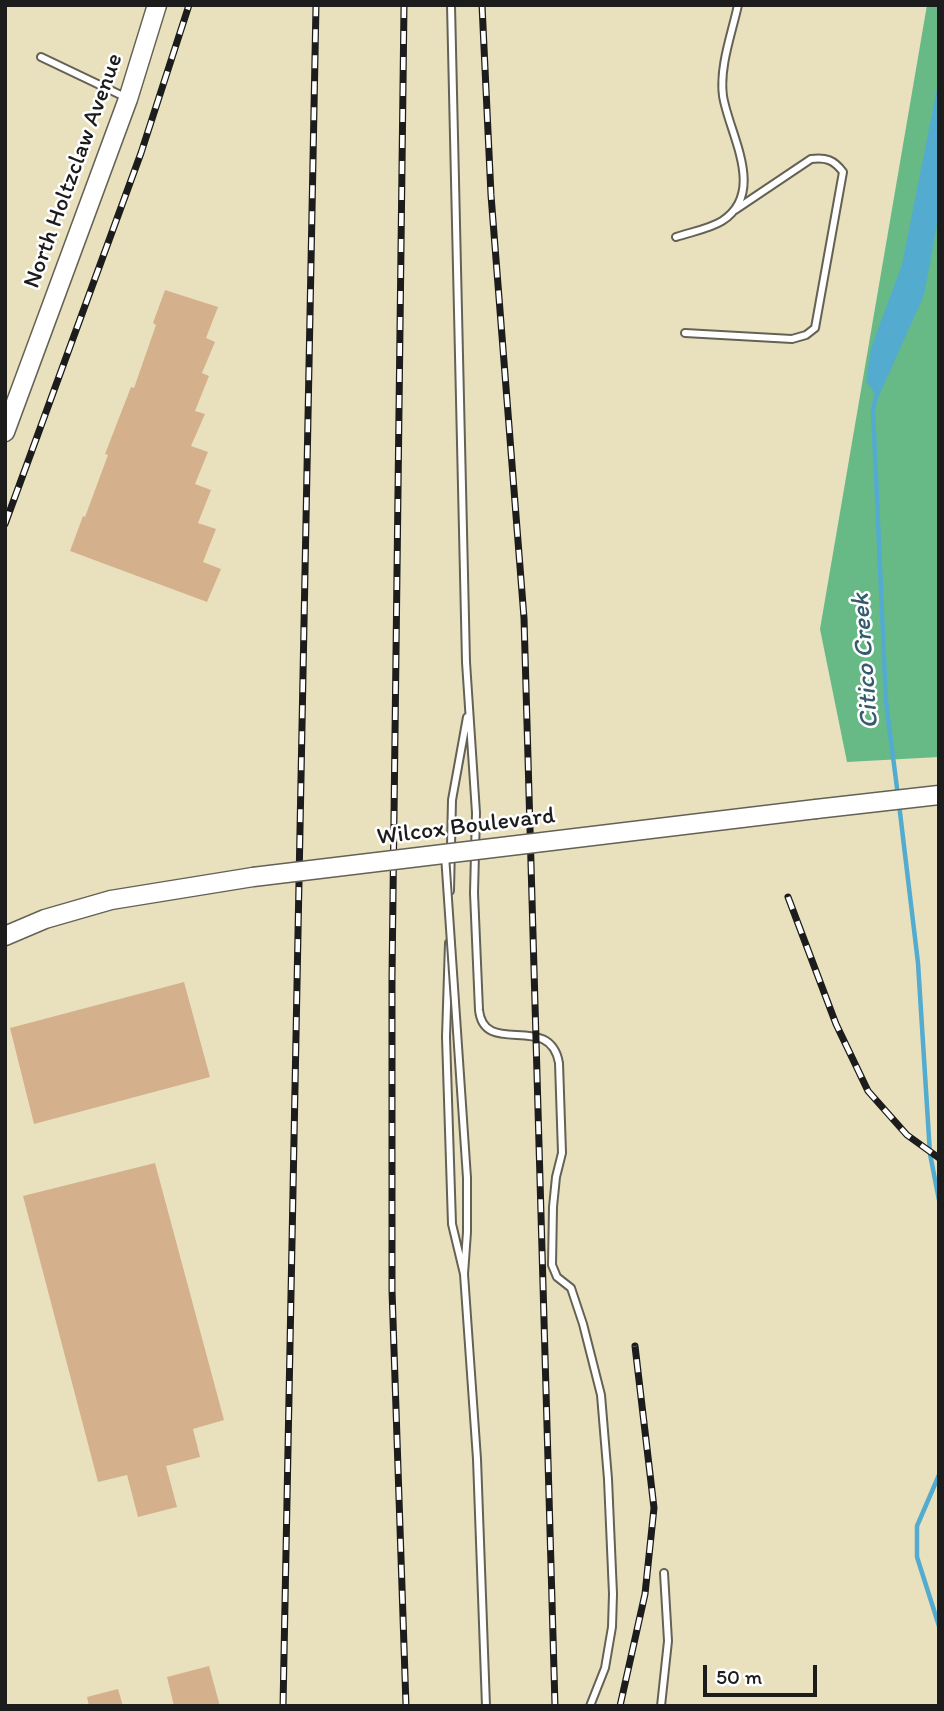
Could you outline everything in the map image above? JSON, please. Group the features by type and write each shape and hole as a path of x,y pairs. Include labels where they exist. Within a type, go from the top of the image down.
{"main road":[{"name":"North Holtzclaw Avenue","path":"5,432 128,99 157,5"},
{"name":"Wilcox Boulevard","path":"5,936 45,919 111,900 253,877 939,795"}],"lane":[{"path":"451,5 466,662 476,813 474,893 480,1022 487,1029 498,1033 537,1037 549,1042 557,1051 562,1153 553,1206 552,1265 557,1277 571,1289 601,1395 608,1479 612,1627 605,1668 590,1706"},
{"path":"736,210 744,178 742,160 723,95 727,53 738,5"},
{"path":"41,57 128,99"},
{"path":"676,237 721,222 811,159 822,158 835,162 843,172 815,328 806,335 792,339 685,333"},
{"path":"464,1274 452,1224 446,1037 452,800 469,705"},
{"path":"445,854 467,1178 464,1274 477,1459 486,1706"},
{"path":"661,1706 668,1641 664,1573"}],"green space":[{"path":"927,5 939,5 939,757 847,762 820,629"}],"water":[{"path":"939,79 939,214 924,295 878,398 866,381 871,348 902,265"}],"building":[{"path":"165,290 218,307 206,338 215,342 202,373 209,376 195,411 205,414 191,446 208,452 195,484 211,490 198,523 216,529 203,562 221,569 207,602 70,551 83,516 85,517 108,455 105,454 131,387 134,388"},
{"path":"184,982 210,1077 34,1124 10,1028"},
{"path":"155,1163 224,1420 193,1429 200,1457 166,1466 177,1507 138,1517 127,1475 98,1482 23,1196"},
{"path":"209,1666 220,1706 174,1706 167,1677"},
{"path":"118,1689 123,1706 89,1706 87,1697"}],"waterway":[{"name":"Citico Creek","path":"877,393 873,410 886,702 898,796"},
{"name":"Citico Creek","path":"899,804 918,963 930,1154 939,1200"},
{"name":"Citico Creek","path":"939,1475 917,1526 917,1557 939,1626"}],"railway":[{"path":"5,524 141,153 189,5"},
{"path":"283,1706 316,5"},
{"path":"404,5 392,976 392,1290 406,1706"},
{"path":"482,5 491,195 524,618 555,1706"},
{"path":"788,897 836,1024 868,1091 907,1135 939,1158"},
{"path":"620,1706 645,1594 654,1508 635,1346"}]}
